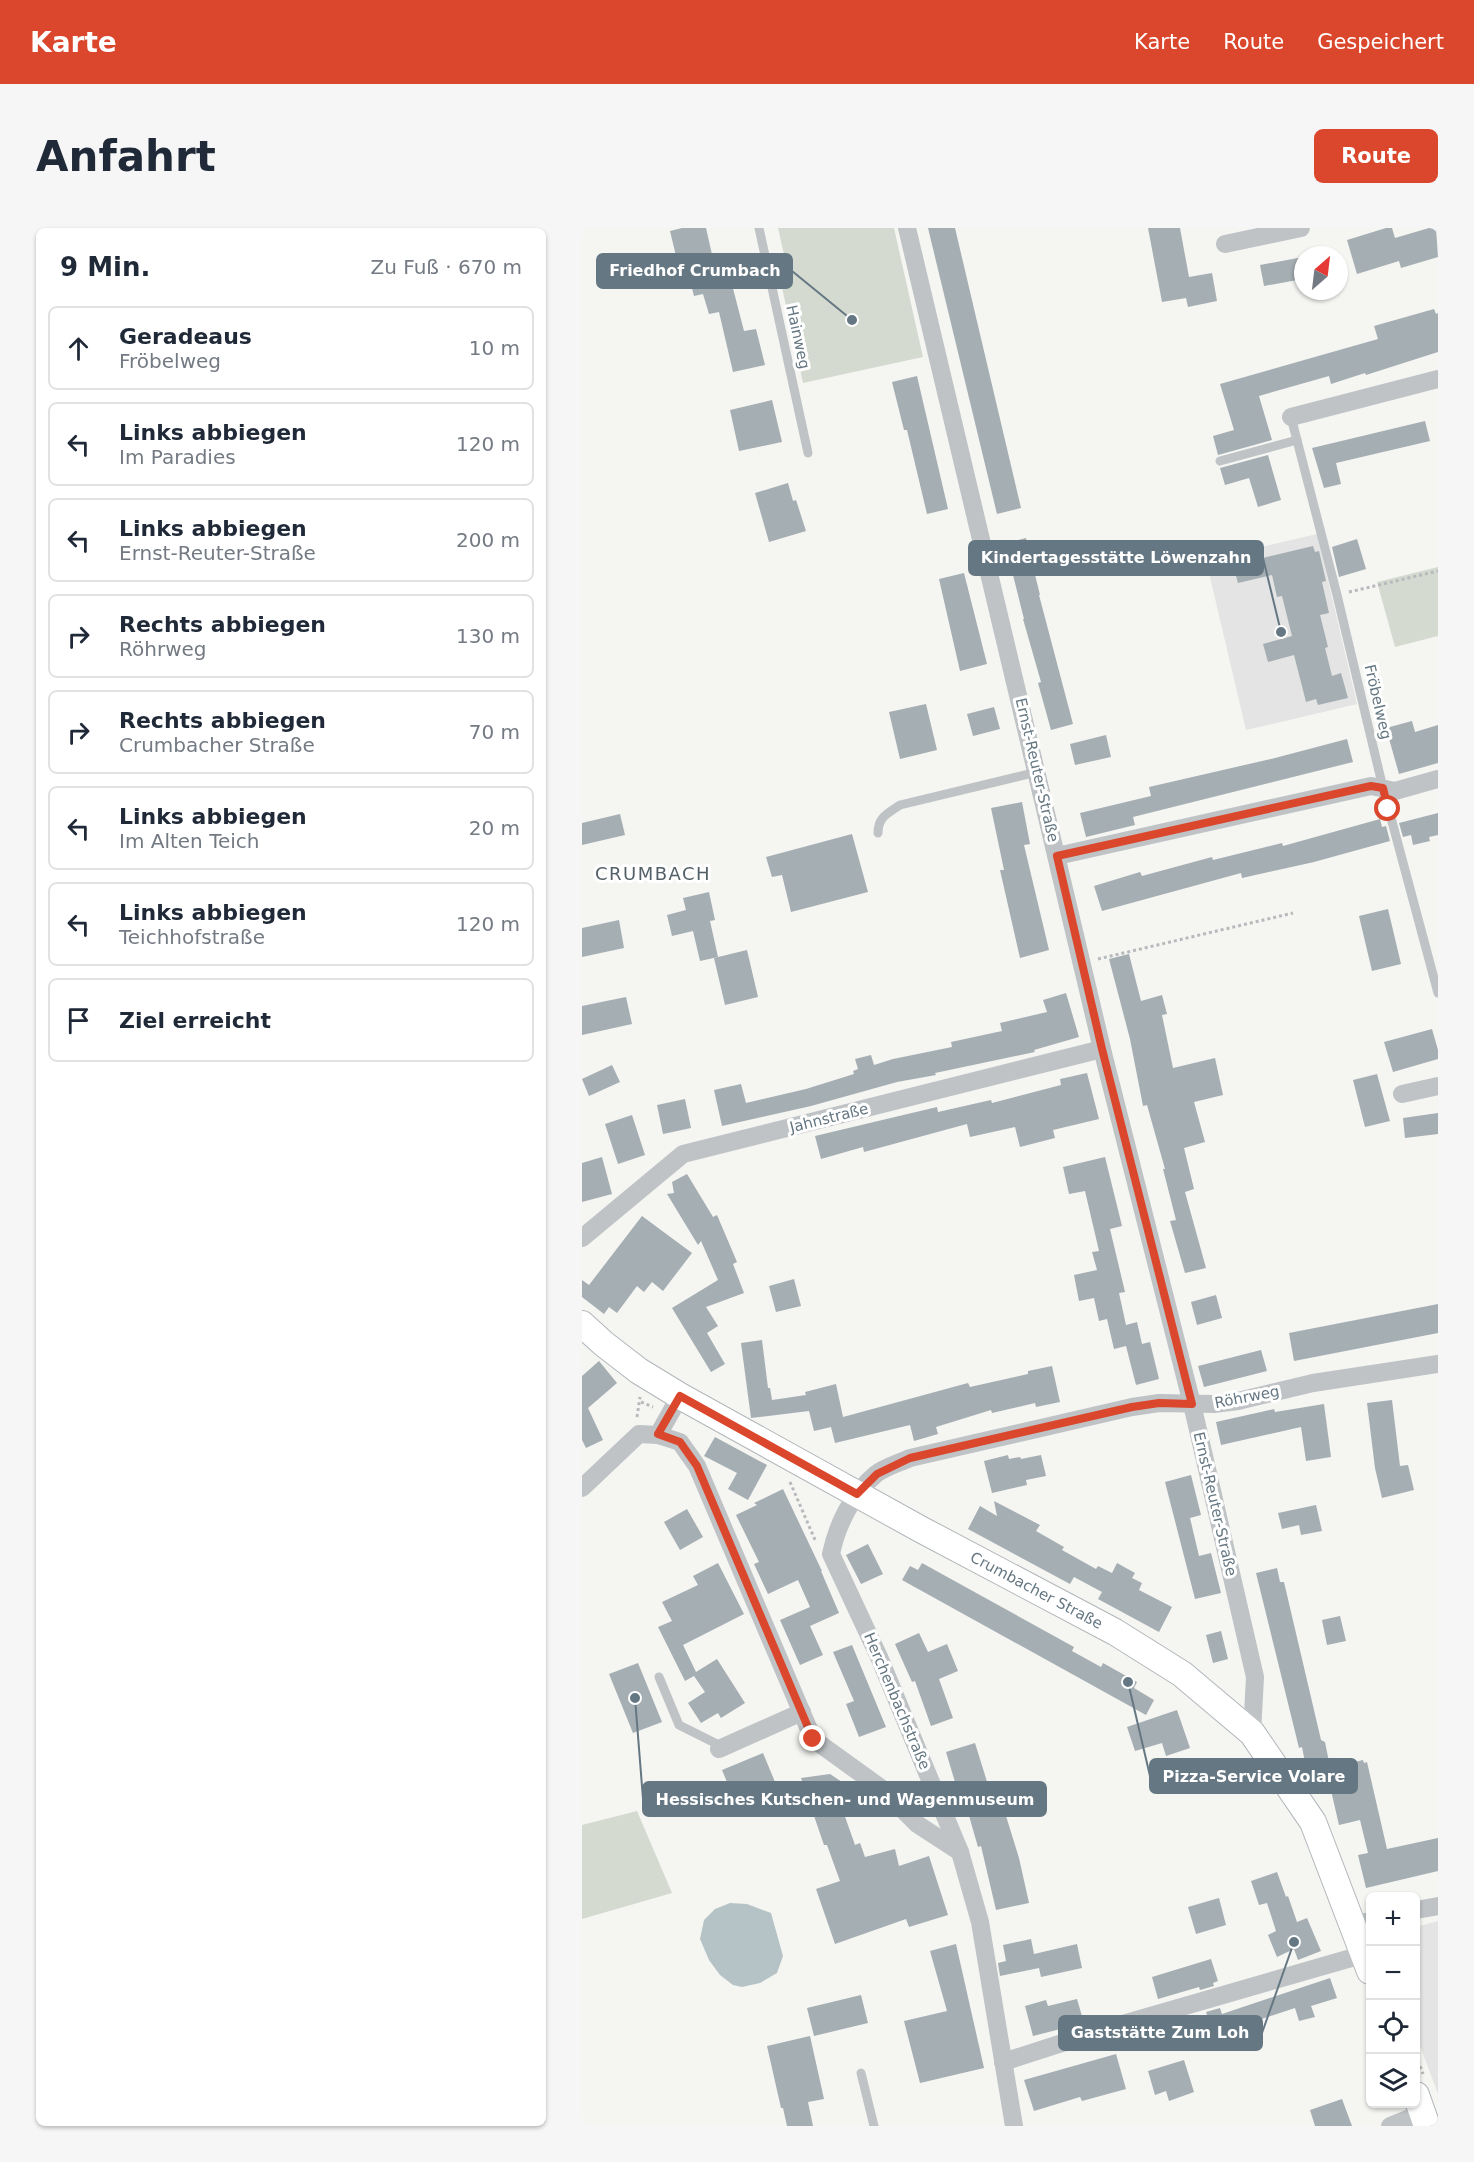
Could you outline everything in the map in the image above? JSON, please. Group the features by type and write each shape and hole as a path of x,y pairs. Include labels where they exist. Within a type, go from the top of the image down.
{"main road":[{"name":"Crumbacher Straße","path":"582,1324 639,1371 680,1396 1115,1632 1182,1674 1252,1733 1313,1822 1362,1923 1366,1950"}],"street":[{"name":"Ernst-Reuter-Straße","path":"907,228 1102,1049 1192,1404 1255,1677 1252,1733"},
{"path":"1225,244 1301,228"},
{"path":"1291,417 1438,379"},
{"path":"1057,856 1371,786 1395,790 1438,779"},
{"name":"Jahnstraße","path":"582,1238 683,1154 1102,1049"},
{"path":"1402,1094 1438,1086"},
{"name":"Röhrweg","path":"857,1494 877,1474 910,1458 1132,1407 1159,1403 1214,1404 1238,1401 1313,1383 1438,1364"},
{"path":"658,1434 680,1396"},
{"path":"582,1488 639,1434 658,1434 680,1442 697,1466 813,1739 881,1788 917,1824 960,1852"},
{"path":"831,1554 835,1536 857,1494"},
{"name":"Herchenbachstraße","path":"831,1554 879,1657 960,1852 980,1922 1014,2126"},
{"path":"721,1748 802,1712"},
{"path":"1420,1910 1438,1906"},
{"path":"1003,2062 1109,2028 1332,1965 1366,1963"},
{"path":"1390,2126 1421,2111"}],"lane":[{"name":"Hainweg","path":"759,228 808,453"},
{"name":"Fröbelweg","path":"1291,417 1337,595 1383,788 1434,963 1438,993"},
{"path":"1220,461 1297,440"},
{"path":"878,833 878,824 882,817 900,805 1037,772"},
{"path":"659,1677 679,1725 721,1748"},
{"path":"861,2073 874,2126"}],"path":[{"path":"1337,595 1438,571"},
{"path":"1082,963 1293,913"},
{"path":"639,1371 641,1402 637,1420 639,1434"},
{"path":"794,1459 786,1473 815,1542 831,1554"}],"shaded area":[{"path":"778,228 894,228 923,357 803,383 781,283 790,281"},
{"path":"1317,534 1357,704 1246,730 1206,560"},
{"path":"1438,567 1438,636 1395,647 1377,582"},
{"path":"637,1811 672,1893 582,1919 582,1825"},
{"path":"730,1903 747,1904 771,1913 783,1956 777,1973 760,1983 742,1987 733,1985 720,1975 709,1960 700,1939 704,1920 715,1909"},
{"path":"1438,1921 1438,2094 1420,2046 1420,1926"}],"building":[{"path":"682,228 706,228 716,272 728,269 744,331 756,329 765,365 733,372 719,312 709,314 703,294 694,296 683,254 676,256 670,231"},
{"path":"928,228 955,228 1021,508 997,514"},
{"path":"1148,228 1180,228 1189,277 1212,273 1217,301 1188,307 1186,298 1162,302"},
{"path":"1392,228 1395,238 1436,228 1438,257 1401,268 1399,261 1357,274 1347,240"},
{"path":"1294,259 1294,281 1264,286 1260,265"},
{"path":"1434,309 1436,314 1438,313 1438,352 1331,384 1329,376 1259,396 1272,440 1218,455 1213,436 1234,430 1220,384 1378,339 1374,326"},
{"path":"917,376 948,509 927,514 907,430 904,430 892,382"},
{"path":"772,400 782,442 739,451 730,410"},
{"path":"1425,421 1430,441 1336,463 1341,484 1324,488 1312,448"},
{"path":"1268,455 1281,500 1258,507 1249,478 1225,485 1220,468"},
{"path":"788,483 806,531 769,542 755,493"},
{"path":"1026,538 1073,724 1051,730 1005,543"},
{"path":"1357,539 1366,569 1339,577 1332,547"},
{"path":"1313,546 1315,552 1319,551 1326,581 1322,582 1329,613 1320,615 1328,647 1325,648 1332,676 1341,673 1348,698 1318,705 1316,699 1306,702 1294,655 1268,662 1263,644 1292,636 1282,596 1277,597 1272,575 1238,583 1233,565"},
{"path":"964,573 987,664 960,671 939,579"},
{"path":"926,704 937,750 900,759 889,712"},
{"path":"994,707 1000,729 973,736 967,714"},
{"path":"1412,721 1415,732 1438,725 1438,763 1399,774 1386,728"},
{"path":"1106,735 1111,757 1075,765 1070,744"},
{"path":"1347,739 1353,762 1133,817 1135,825 1086,837 1080,813 1151,796 1149,787"},
{"path":"1022,802 1030,844 1024,845 1049,950 1020,958 1000,870 1004,870 991,808"},
{"path":"1438,813 1438,835 1429,837 1430,841 1413,845 1411,835 1403,837 1399,823"},
{"path":"620,814 625,835 582,845 582,823"},
{"path":"1380,819 1382,827 1386,826 1390,841 1314,862 1242,878 1241,873 1102,911 1094,886 1140,872 1142,876 1212,857 1213,860 1282,843 1283,846"},
{"path":"852,834 868,892 791,912 782,875 772,877 766,857"},
{"path":"709,892 715,920 710,921 718,957 700,961 693,931 672,936 667,915 686,910 683,898"},
{"path":"1388,909 1401,964 1372,971 1359,916"},
{"path":"619,920 624,948 582,957 582,928"},
{"path":"747,950 758,997 725,1005 714,958"},
{"path":"1129,954 1141,1001 1162,995 1167,1014 1162,1015 1173,1068 1215,1058 1223,1095 1194,1102 1205,1142 1184,1148 1194,1189 1185,1192 1206,1268 1185,1273 1170,1221 1176,1220 1163,1169 1165,1169 1147,1105 1143,1106 1130,1039 1109,959"},
{"path":"1066,993 1079,1037 1034,1050 1035,1052 935,1073 936,1075 897,1082 811,1106 722,1126 714,1090 741,1084 746,1103 806,1089 854,1074 853,1071 858,1069 855,1059 871,1055 874,1065 952,1047 951,1042 1002,1031 1000,1023 1047,1012 1043,1000"},
{"path":"626,997 632,1024 582,1035 582,1006"},
{"path":"1432,1029 1438,1059 1393,1072 1384,1042"},
{"path":"612,1065 620,1082 589,1096 582,1079"},
{"path":"1087,1073 1099,1119 1053,1130 1055,1138 1020,1147 1015,1127 970,1137 967,1124 864,1152 863,1147 821,1159 815,1136 937,1107 938,1112 991,1100 992,1103 1061,1085 1060,1079"},
{"path":"1377,1074 1390,1121 1365,1127 1353,1080"},
{"path":"685,1099 691,1128 663,1134 657,1105"},
{"path":"1438,1113 1438,1134 1405,1138 1403,1118"},
{"path":"632,1115 645,1155 618,1164 605,1124"},
{"path":"602,1157 612,1194 582,1202 582,1163"},
{"path":"1105,1157 1122,1226 1110,1229 1125,1292 1119,1293 1126,1325 1137,1322 1142,1344 1150,1342 1159,1379 1136,1385 1126,1346 1114,1349 1107,1319 1099,1321 1094,1298 1079,1301 1074,1275 1097,1270 1092,1252 1099,1251 1085,1191 1069,1194 1063,1167"},
{"path":"687,1174 713,1217 717,1215 737,1262 733,1264 744,1293 706,1307 718,1326 707,1333 725,1364 711,1372 672,1308 718,1280 701,1241 698,1245 667,1194 674,1193 672,1182"},
{"path":"642,1216 692,1253 663,1291 652,1282 644,1292 637,1286 617,1313 609,1307 604,1314 582,1297 582,1280 589,1285"},
{"path":"794,1279 801,1306 776,1312 769,1286"},
{"path":"1216,1295 1222,1318 1197,1325 1191,1302"},
{"path":"1438,1304 1438,1333 1294,1361 1289,1333"},
{"path":"762,1340 768,1388 770,1388 772,1400 806,1395 805,1392 836,1384 843,1417 968,1383 970,1387 1052,1366 1060,1402 1036,1407 1035,1403 992,1413 991,1410 936,1427 938,1434 914,1441 910,1425 835,1443 831,1427 814,1431 809,1411 751,1418 741,1343"},
{"path":"1261,1350 1267,1371 1204,1387 1198,1366"},
{"path":"599,1361 617,1383 588,1408 603,1440 586,1448 582,1440 582,1376"},
{"path":"1392,1400 1400,1466 1408,1465 1414,1490 1382,1498 1375,1468 1367,1403"},
{"path":"1324,1404 1331,1457 1306,1461 1301,1427 1221,1445 1216,1422 1274,1409 1275,1412"},
{"path":"715,1437 767,1465 748,1500 728,1489 737,1473 704,1456"},
{"path":"1008,1455 1009,1459 1020,1457 1021,1459 1041,1455 1046,1476 1026,1480 1027,1485 992,1493 984,1461"},
{"path":"1191,1475 1201,1515 1190,1518 1199,1556 1211,1553 1221,1593 1195,1599 1165,1482"},
{"path":"783,1489 839,1613 810,1626 823,1655 800,1665 780,1620 810,1607 798,1580 768,1594 754,1564 759,1562 736,1515"},
{"path":"994,1501 1040,1525 1036,1531 1064,1547 1062,1550 1096,1569 1098,1566 1112,1573 1117,1563 1135,1573 1132,1578 1142,1583 1139,1590 1172,1607 1159,1632 1098,1599 1102,1592 1074,1577 1070,1584 968,1529 980,1506 997,1516"},
{"path":"1316,1505 1322,1531 1301,1535 1299,1525 1282,1529 1278,1513"},
{"path":"687,1509 703,1537 680,1550 664,1522"},
{"path":"868,1544 883,1574 861,1584 846,1555"},
{"path":"718,1563 744,1614 683,1645 696,1672 717,1659 745,1703 721,1718 718,1713 701,1723 688,1703 705,1692 694,1676 685,1681 658,1627 672,1621 662,1602 698,1585 693,1576"},
{"path":"922,1563 1074,1647 1072,1651 1101,1667 1103,1663 1137,1682 1134,1688 1154,1700 1146,1715 902,1580 910,1566 918,1570"},
{"path":"1277,1568 1280,1582 1284,1582 1321,1740 1325,1742 1330,1767 1307,1773 1256,1573"},
{"path":"1340,1616 1346,1641 1327,1645 1322,1620"},
{"path":"1221,1631 1228,1659 1213,1663 1206,1635"},
{"path":"919,1633 928,1652 947,1644 958,1671 939,1679 953,1718 931,1726 915,1681 912,1682 895,1644"},
{"path":"852,1645 886,1727 859,1737 846,1704 854,1701 833,1652"},
{"path":"638,1663 662,1722 633,1733 609,1674"},
{"path":"1177,1710 1190,1748 1166,1756 1162,1743 1135,1751 1127,1727"},
{"path":"975,1743 989,1788 1001,1784 1006,1802 1002,1803 1019,1858 1029,1903 996,1910 981,1846 978,1847 959,1781 955,1782 946,1752"},
{"path":"763,1753 775,1782 734,1799 722,1770"},
{"path":"1363,1760 1364,1763 1367,1762 1387,1849 1438,1838 1438,1871 1366,1888 1358,1855 1368,1853 1360,1820 1339,1825 1326,1769"},
{"path":"830,1774 842,1782 837,1794 855,1845 860,1843 865,1857 895,1849 899,1866 929,1856 948,1915 909,1927 906,1919 835,1944 816,1889 840,1881 827,1845 824,1845 801,1778"},
{"path":"1277,1872 1297,1922 1307,1918 1321,1951 1298,1960 1294,1949 1277,1957 1268,1935 1276,1931 1267,1903 1259,1905 1251,1881"},
{"path":"1219,1898 1226,1925 1196,1934 1188,1907"},
{"path":"1031,1939 1034,1954 1077,1944 1082,1968 1041,1977 1039,1968 1000,1976 998,1963 1006,1961 1003,1945"},
{"path":"956,1944 984,2068 920,2083 904,2021 947,2011 930,1951"},
{"path":"1211,1959 1218,1981 1213,1983 1214,1986 1200,1990 1199,1987 1158,1999 1152,1977"},
{"path":"1330,1978 1337,1998 1311,2006 1315,2017 1299,2021 1295,2008 1207,2037 1202,2020 1208,2018 1206,2012 1220,2008 1222,2014"},
{"path":"861,1995 868,2023 814,2036 807,2008"},
{"path":"1077,1999 1084,2023 1033,2036 1025,2006 1046,2000 1048,2006"},
{"path":"810,2036 824,2099 808,2102 813,2126 787,2126 767,2046"},
{"path":"1116,2054 1126,2089 1082,2101 1080,2097 1034,2111 1024,2080"},
{"path":"1184,2060 1194,2092 1169,2101 1166,2091 1155,2095 1148,2071"},
{"path":"1342,2099 1352,2126 1315,2126 1310,2110"}],"place":[{"name":"Friedhof Crumbach","path":"852,320"},
{"name":"Kindertagesstätte Löwenzahn","path":"1281,632"},
{"name":"Pizza-Service Volare","path":"1128,1682"},
{"name":"Hessisches Kutschen- und Wagenmuseum","path":"635,1698"},
{"name":"Gaststätte Zum Loh","path":"1294,1942"}],"district":[{"name":"CRUMBACH","path":"653,874"}],"route":[{"path":"813,1739 697,1466 680,1442 658,1434 680,1396 857,1494 877,1474 910,1458 1132,1407 1159,1403 1192,1404 1102,1049 1057,856 1371,786 1383,788 1388,809"}]}
